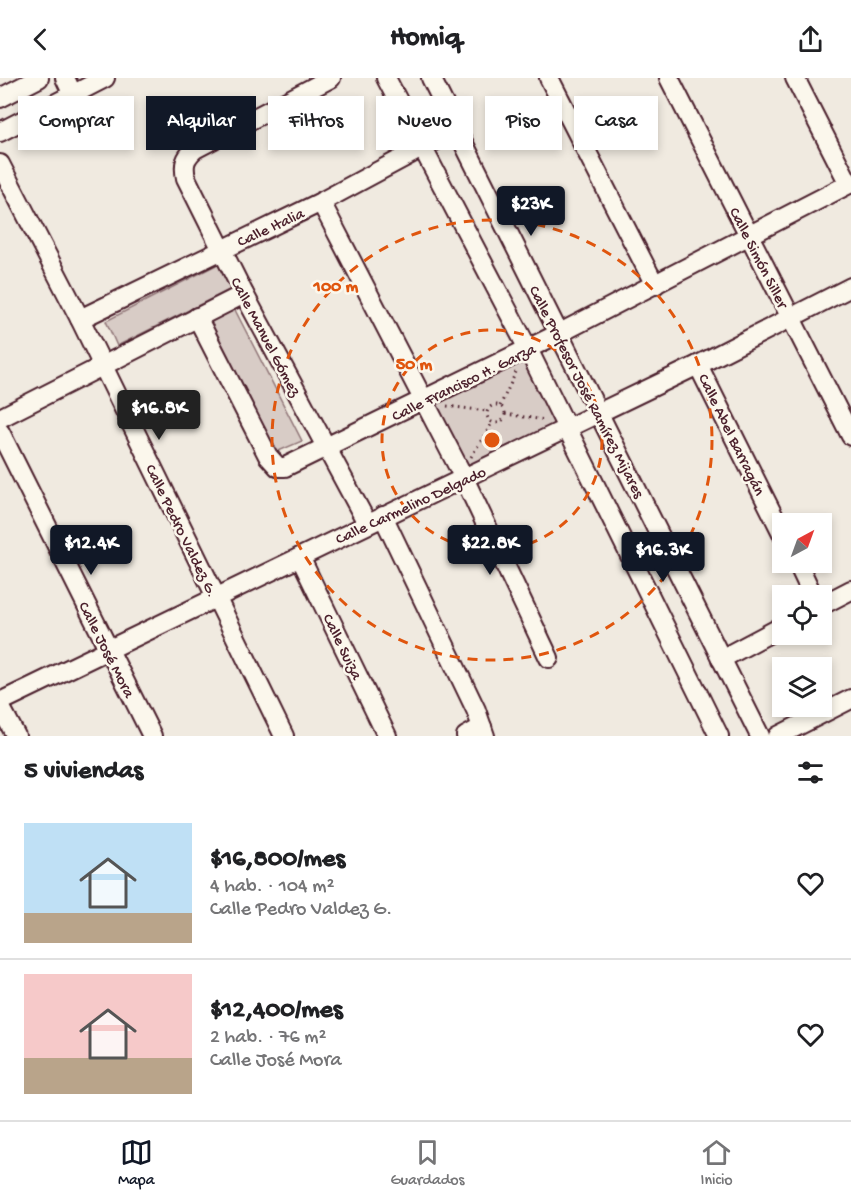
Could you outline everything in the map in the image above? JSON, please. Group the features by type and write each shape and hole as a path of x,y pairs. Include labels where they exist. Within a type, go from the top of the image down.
{"street":[{"path":"0,98 39,78"},
{"path":"65,78 72,95"},
{"path":"0,132 105,78"},
{"name":"Calle Manuel Gómez","path":"332,78 195,149 187,156 184,166 186,178 244,294 327,448 375,520 484,732"},
{"name":"Calle Profesor José Ramírez Mijares","path":"386,78 395,96"},
{"name":"Calle Profesor José Ramírez Mijares","path":"431,78 440,96"},
{"path":"549,78 655,285"},
{"name":"Calle Simón Siller","path":"669,78 851,436"},
{"path":"795,78 850,184"},
{"name":"Calle Italia","path":"80,319 321,202 418,150"},
{"name":"Calle Profesor José Ramírez Mijares","path":"423,150 569,428 719,736"},
{"name":"Calle Profesor José Ramírez Mijares","path":"468,150 760,736"},
{"name":"Calle Pedro Valdez G.","path":"0,164 80,319 284,736"},
{"name":"Calle Francisco H. Garza","path":"197,317 268,456 278,467 285,467 560,333 850,184"},
{"path":"321,202 464,478 549,658"},
{"name":"Calle Carmelino Delgado","path":"0,704 107,649 698,365 851,287"},
{"path":"0,418 244,294"},
{"name":"Calle Abel Barragán","path":"698,365 772,513"},
{"name":"Calle José Mora","path":"0,432 152,736"},
{"name":"Calle Suiza","path":"300,557 387,736"},
{"path":"832,600 851,590"},
{"path":"721,659 772,632"},
{"path":"778,736 851,699"},
{"path":"0,704 16,736"},
{"path":"466,736 484,732"}],"path":[{"path":"500,406 518,369"},
{"path":"444,406 487,411"},
{"path":"487,411 492,406 500,406"},
{"path":"500,406 505,414 553,422 544,427"},
{"path":"487,411 488,419 492,423"},
{"path":"492,423 501,422 505,414"},
{"path":"470,459 492,423"}],"shaded area":[{"path":"218,264 231,289 117,346 106,321"},
{"path":"234,308 302,441 274,453 208,319"},
{"path":"524,356 558,422 462,471 428,403"}]}
